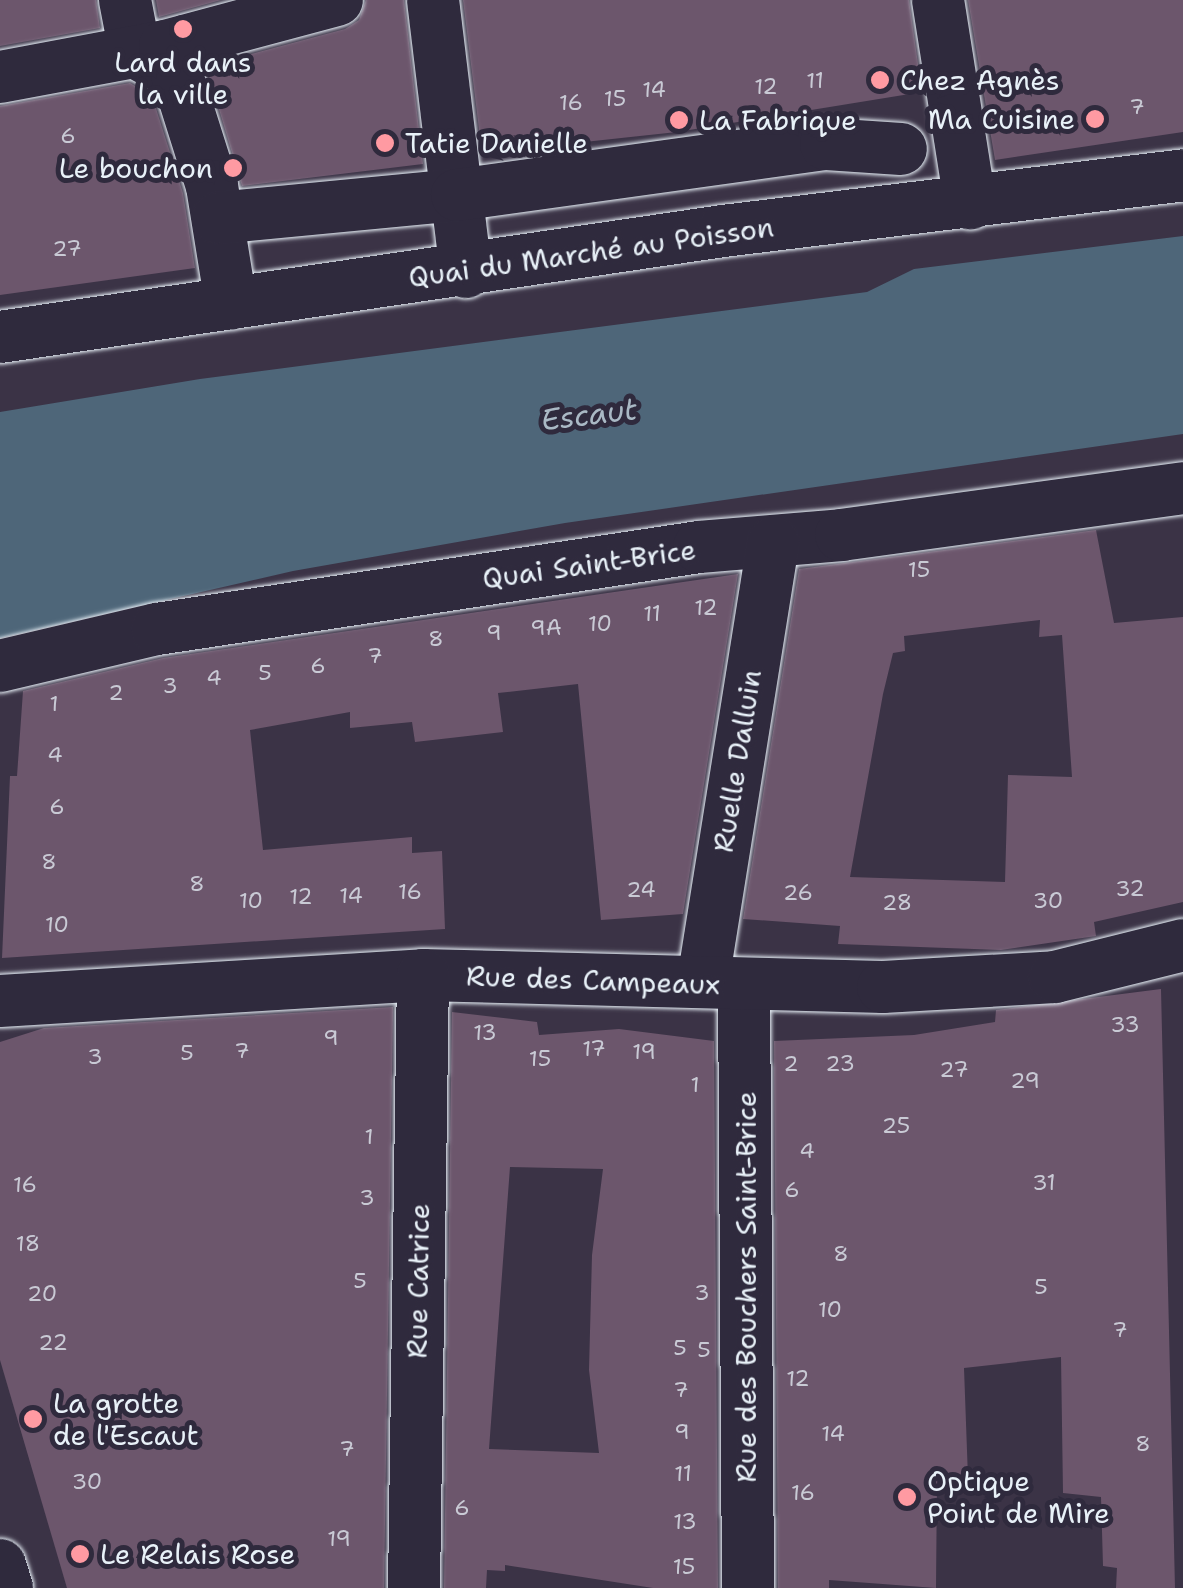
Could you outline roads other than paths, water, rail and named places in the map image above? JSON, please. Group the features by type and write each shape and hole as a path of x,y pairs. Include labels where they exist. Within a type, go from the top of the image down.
{"street":[{"path":"125,0 156,64 218,218 231,303"},
{"path":"0,77 156,64 337,0"},
{"path":"432,0 466,272"},
{"path":"938,0 970,203"},
{"path":"218,218 457,194 826,144 901,149"},
{"name":"Quai du Marché au Poisson","path":"0,337 466,272 722,231 1183,175"},
{"name":"Quai Saint-Brice","path":"0,666 157,629 698,547 772,542 1183,488"},
{"name":"Ruelle Dalluin","path":"723,983 772,542"},
{"path":"1183,944 1183,975"},
{"name":"Rue des Campeaux","path":"0,1001 423,974 723,983 1055,977 1183,944"},
{"name":"Rue Catrice","path":"414,1588 423,974"},
{"name":"Rue des Bouchers Saint-Brice","path":"723,983 748,1588"},
{"path":"0,1565 7,1588"}],"water":[{"name":"Escaut","path":"1183,236 1183,434 565,523 293,571 0,638 0,412 200,379 867,292 914,269"}],"place":[{"name":"Lard dans la ville","path":"183,29"},
{"name":"Chez Agnès","path":"880,80"},
{"name":"Ma Cuisine","path":"1095,119"},
{"name":"La Fabrique","path":"679,120"},
{"name":"Tatie Danielle","path":"385,143"},
{"name":"Le bouchon","path":"233,168"},
{"name":"La grotte de l'Escaut","path":"33,1419"},
{"name":"Optique Point de Mire","path":"907,1497"},
{"name":"Le Relais Rose","path":"80,1554"}]}
